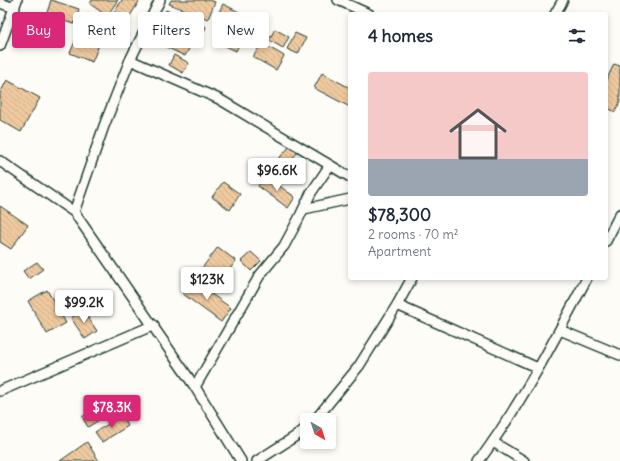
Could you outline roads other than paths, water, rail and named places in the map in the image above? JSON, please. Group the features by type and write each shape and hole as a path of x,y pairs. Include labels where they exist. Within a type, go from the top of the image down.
{"street":[{"path":"74,212 104,126 130,60 160,0"},
{"path":"338,0 365,12"},
{"path":"556,12 563,0"},
{"path":"0,3 16,4 0,46"},
{"path":"130,60 219,99 348,176"},
{"path":"0,161 74,212 154,325 241,461"},
{"path":"195,387 260,275 284,246 311,193 330,165"},
{"path":"304,209 348,199"},
{"path":"608,237 620,214"},
{"path":"321,413 359,366 411,280"},
{"path":"480,461 538,368 586,280"},
{"path":"397,305 538,368"},
{"path":"0,391 154,325"},
{"path":"560,330 620,354"},
{"path":"257,461 300,433"},
{"path":"493,442 524,461"}]}
